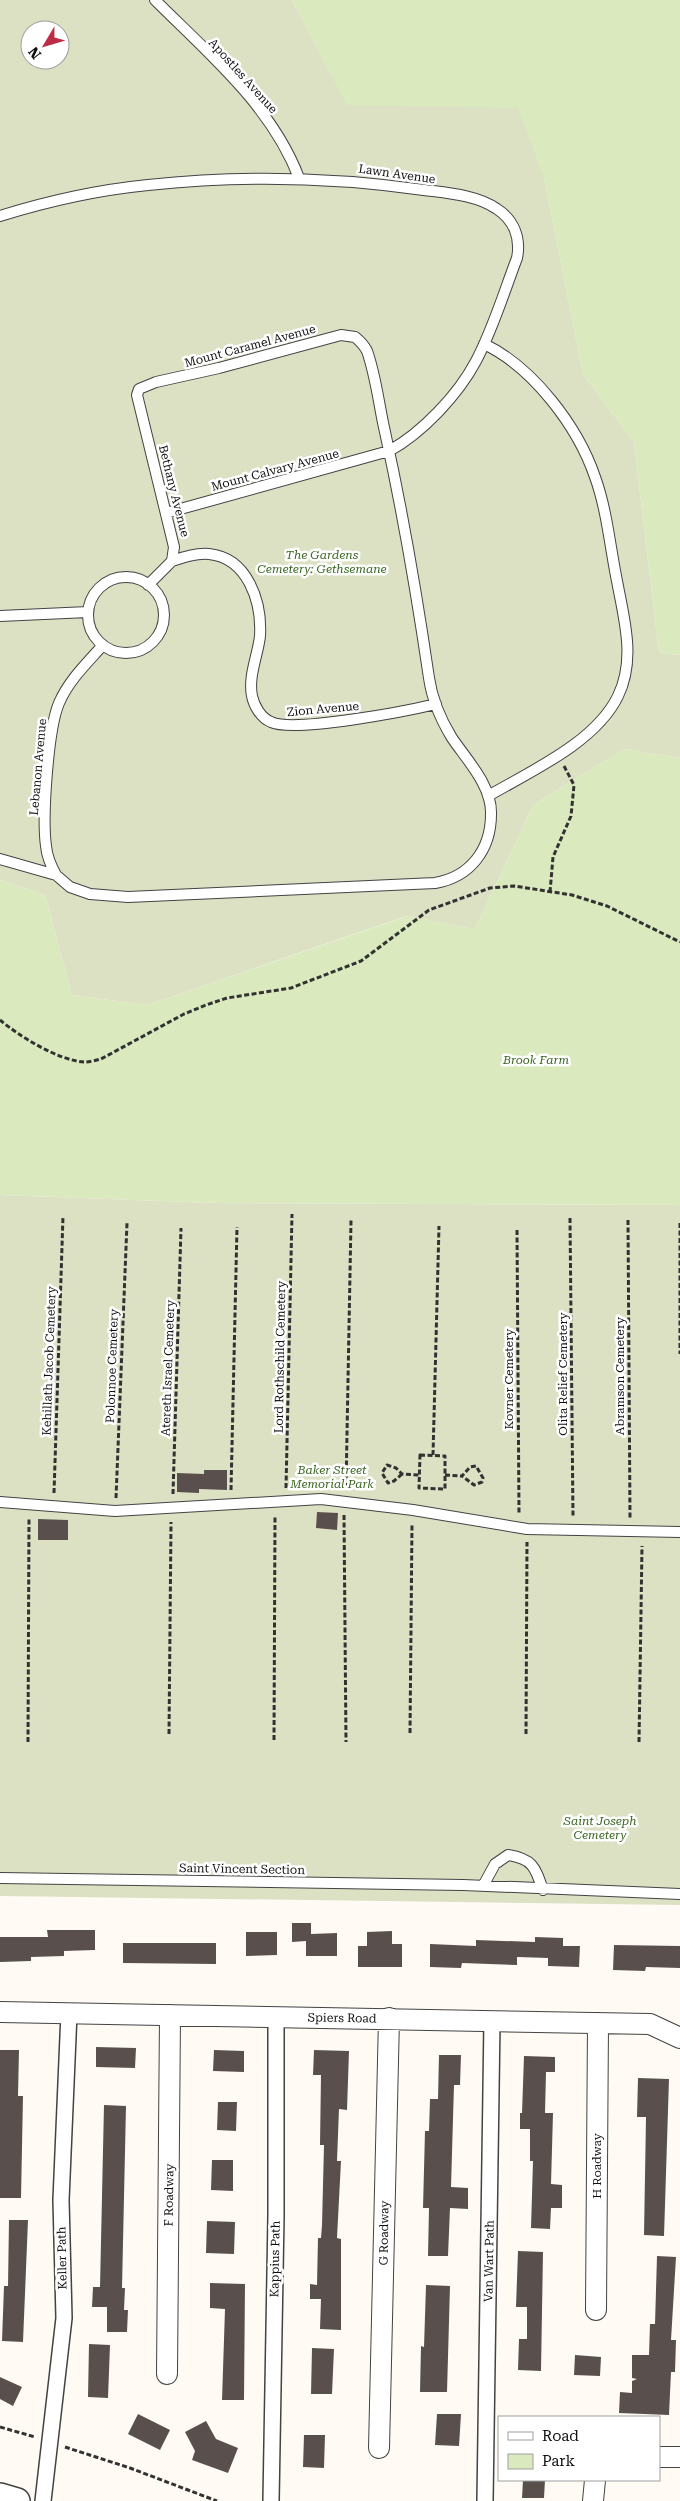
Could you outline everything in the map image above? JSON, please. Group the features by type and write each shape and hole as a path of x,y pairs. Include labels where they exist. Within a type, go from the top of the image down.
{"street":[{"name":"Spiers Road","path":"0,2012 650,2024 680,2038"},
{"name":"Keller Path","path":"44,2501 64,2318 61,2200 69,2013"},
{"name":"F Roadway","path":"167,2374 170,2015"},
{"name":"Kappius Path","path":"271,2501 276,2216 276,2016"},
{"name":"G Roadway","path":"379,2448 389,2018"},
{"name":"Van Wart Path","path":"485,2501 492,2021"},
{"name":"H Roadway","path":"596,2310 598,2023"},
{"path":"660,2457 680,2456"},
{"path":"593,2501 595,2481"},
{"path":"0,2496 17,2501"}],"lane":[{"name":"Apostles Avenue","path":"156,0 258,108 286,149 299,178"},
{"name":"Lawn Avenue","path":"0,216 53,202 119,189 212,179 299,178 363,182 439,192 484,202 504,214 517,234 518,250 484,344 466,376 425,426 408,440 389,451"},
{"name":"Mount Caramel Avenue","path":"137,395 139,389 156,382 219,368 341,335 355,337 367,352 389,451"},
{"path":"484,344 508,358 532,378 563,418 584,451 596,480 626,627 627,668 618,697 608,714 594,728 558,754 488,796"},
{"name":"Bethany Avenue","path":"137,395 174,547 172,561"},
{"path":"0,858 56,874 70,886 90,894 128,897 435,883 465,872 480,855 488,838 491,820 488,796 472,767 445,727 436,704 430,682 410,552 389,451"},
{"name":"Mount Calvary Avenue","path":"166,513 389,451"},
{"name":"Zion Avenue","path":"172,561 194,555 211,554 233,563 247,579 256,600 260,627 252,694 257,709 272,723 286,726 305,725 394,713 436,704"},
{"path":"148,585 172,561"},
{"path":"131,578 148,585 157,594 163,611 162,624 154,640 144,648 132,652 120,653 103,645 91,631 88,612 93,595 113,579 131,578"},
{"path":"0,616 88,612"},
{"name":"Lebanon Avenue","path":"56,874 48,857 45,836 49,754 55,716 68,686 103,645"},
{"path":"0,1502 115,1511 230,1506 311,1499 345,1501 412,1510 523,1528 680,1532"},
{"path":"483,1886 495,1864 508,1855 522,1857 535,1868 543,1890"},
{"name":"Saint Vincent Section","path":"0,1878 483,1886 543,1890 680,1894"}],"path":[{"path":"550,892 553,857 570,816 574,785 558,754"},
{"path":"0,1020 24,1037 68,1059 86,1062 101,1059 206,1005 227,998 291,988 361,961 429,910 490,888 514,886 572,895 606,906 680,942"},
{"name":"Lord Rothschild Cemetery","path":"274,1740 280,1501 292,1214"},
{"name":"Kehillath Jacob Cemetery","path":"53,1506 63,1216"},
{"name":"Olita Relief Cemetery","path":"570,1218 573,1530"},
{"path":"346,1742 345,1501 352,1220"},
{"name":"Abramson Cemetery","path":"628,1220 630,1532"},
{"name":"Polonnoe Cemetery","path":"115,1511 127,1223"},
{"path":"680,1223 680,1354"},
{"path":"433,1455 439,1226"},
{"path":"230,1506 237,1227"},
{"name":"Atereth Israel Cemetery","path":"169,1734 171,1509 181,1228"},
{"name":"Kovner Cemetery","path":"518,1230 526,1734"},
{"path":"420,1455 445,1456 445,1489 419,1488 419,1475 420,1455"},
{"path":"402,1474 394,1482 388,1482 382,1473 387,1465 396,1468 402,1474 419,1475"},
{"path":"445,1475 462,1476 474,1485 482,1482 483,1478 476,1466 470,1467 462,1476"},
{"path":"28,1742 29,1504"},
{"path":"410,1733 412,1510"},
{"path":"639,1742 642,1532"},
{"path":"0,2427 130,2468 217,2501"}],"green space":[{"name":"The Gardens Cemetery: Gethsemane","path":"0,0 292,0 347,105 518,108 544,178 583,374 634,442 659,653 680,655 680,758 624,749 533,805 475,929 407,916 147,1005 72,995 45,895 0,880"},
{"path":"292,0 680,0 680,655 659,653 634,442 583,374 544,178 342,105 331,75"},
{"name":"Brook Farm","path":"624,749 680,758 680,1205 216,1203 0,1195 0,880 45,895 72,995 147,1005 408,916 475,929 533,805"},
{"name":"Baker Street Memorial Park","path":"0,1195 216,1203 680,1205 680,1905 0,1896"}],"building":[{"path":"204,1470 227,1470 227,1490 199,1489 199,1493 177,1492 177,1473 204,1474"},
{"path":"317,1512 338,1513 337,1530 316,1528"},
{"path":"38,1519 68,1520 68,1540 38,1540"},
{"path":"292,1923 311,1923 311,1934 337,1933 337,1956 306,1956 306,1941 292,1942"},
{"path":"47,1930 95,1930 95,1950 64,1951 64,1956 31,1957 31,1961 0,1962 0,1937 48,1937"},
{"path":"392,1931 392,1944 402,1944 402,1967 358,1967 358,1946 367,1946 367,1932"},
{"path":"246,1932 277,1932 277,1955 246,1956"},
{"path":"535,1937 563,1938 563,1946 580,1946 579,1967 548,1966 548,1958 517,1957 517,1965 462,1963 461,1968 430,1967 430,1944 476,1946 476,1940 535,1942"},
{"path":"123,1943 216,1943 216,1964 123,1963"},
{"path":"614,1945 680,1946 680,1968 646,1967 645,1971 613,1970"},
{"path":"96,2047 136,2048 135,2068 96,2067"},
{"path":"0,2050 19,2050 18,2096 23,2096 21,2198 0,2198"},
{"path":"214,2050 244,2051 244,2072 213,2071"},
{"path":"314,2050 349,2051 347,2110 339,2109 337,2161 341,2161 337,2238 341,2239 341,2330 320,2329 321,2299 310,2299 310,2284 317,2285 318,2238 321,2238 322,2225 324,2145 320,2145 321,2075 313,2075"},
{"path":"439,2055 461,2055 460,2085 454,2085 451,2187 468,2188 468,2209 450,2208 448,2256 428,2256 429,2208 423,2208 425,2131 429,2131 430,2099 438,2099"},
{"path":"524,2056 555,2057 555,2072 546,2072 545,2113 553,2113 551,2184 562,2185 562,2208 551,2208 550,2229 531,2228 533,2161 530,2161 530,2129 520,2129"},
{"path":"638,2078 669,2079 664,2236 644,2235 646,2117 637,2117"},
{"path":"218,2102 237,2102 236,2131 217,2130"},
{"path":"104,2105 126,2106 122,2288 125,2288 124,2310 128,2310 127,2332 107,2332 107,2307 92,2307 93,2287 100,2287"},
{"path":"212,2160 233,2160 233,2191 211,2190"},
{"path":"9,2220 28,2220 23,2342 2,2341 4,2286 8,2286"},
{"path":"207,2221 235,2222 234,2254 206,2253"},
{"path":"518,2251 543,2252 541,2371 518,2370 519,2339 527,2339 527,2307 516,2307"},
{"path":"657,2256 676,2257 671,2340 676,2340 675,2372 671,2372 669,2415 619,2413 620,2392 632,2393 632,2381 637,2379 632,2378 632,2355 649,2355 650,2324 655,2324"},
{"path":"210,2283 245,2284 244,2400 222,2400 225,2309 210,2308"},
{"path":"426,2285 450,2286 447,2392 420,2392 421,2346 424,2347"},
{"path":"89,2344 110,2345 108,2398 88,2397"},
{"path":"312,2348 334,2349 332,2394 311,2394"},
{"path":"575,2355 601,2357 600,2376 574,2375"},
{"path":"0,2377 22,2387 13,2406 0,2399"},
{"path":"138,2414 170,2430 160,2450 128,2434"},
{"path":"437,2414 461,2414 459,2446 435,2445"},
{"path":"206,2421 216,2439 238,2448 228,2473 192,2460 195,2451 185,2432"},
{"path":"304,2435 325,2435 324,2468 303,2467"},
{"path":"523,2481 545,2481 544,2498 522,2498"}],"park label":[{"name":"Saint Joseph Cemetery","path":"600,1828"}]}
